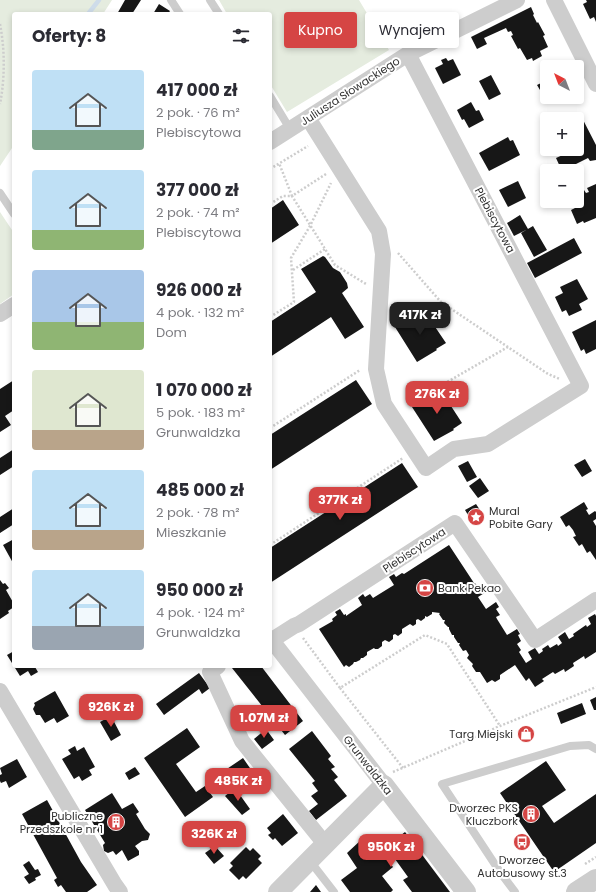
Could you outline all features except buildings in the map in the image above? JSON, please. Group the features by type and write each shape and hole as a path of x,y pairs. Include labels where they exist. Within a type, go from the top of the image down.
{"street":[{"name":"Juliusza Słowackiego","path":"272,141 408,54 517,0"},
{"path":"554,0 596,84"},
{"name":"Plebiscytowa","path":"408,54 582,386"},
{"path":"308,118 379,231 383,254 376,368 384,404 426,468 454,449 488,444 582,386"},
{"path":"0,314 12,307"},
{"name":"Plebiscytowa","path":"272,638 299,624 455,523 534,640 596,600"},
{"name":"Grunwaldzka","path":"272,640 386,779 466,892"},
{"path":"215,668 210,672 242,741 325,844"},
{"path":"0,691 120,892"},
{"path":"278,892 386,779"},
{"path":"576,892 596,878"}],"lane":[{"path":"171,0 179,12"},
{"path":"210,0 218,12"},
{"path":"272,99 290,129"},
{"path":"0,193 12,211"},
{"path":"515,892 500,872 442,784 570,746 589,745 596,749"},
{"path":"309,860 334,892"}],"path":[{"path":"0,24 3,37 2,58 4,73 0,104"},
{"path":"272,168 320,138"},
{"path":"279,163 292,196 335,265 368,286"},
{"path":"272,203 283,196 292,196 329,172"},
{"path":"272,316 294,302 292,258 334,179"},
{"path":"379,231 441,302 548,374 582,386"},
{"path":"292,270 325,249"},
{"path":"428,396 447,382 508,347"},
{"path":"272,427 361,370"},
{"path":"272,544 407,455"},
{"path":"294,626 340,688 403,768"},
{"path":"340,688 425,635 447,644 500,726"},
{"path":"386,779 403,768 596,687"}],"shaded area":[{"path":"0,0 112,0 104,12 12,12 12,148 0,166"},
{"path":"219,0 359,0 366,12 365,48 388,48 389,50 287,112 272,87 272,12 226,12"},
{"path":"0,212 12,230 12,295 0,304"}],"waterway":[{"path":"90,12 99,0"}],"place":[{"name":"Mural Pobite Gary","path":"476,517"},
{"name":"Bank Pekao","path":"425,588"},
{"name":"Targ Miejski","path":"526,734"},
{"name":"Dworzec PKS Kluczbork","path":"531,814"},
{"name":"Publiczne Przedszkole nr 1","path":"116,822"},
{"name":"Dworzec Autobusowy st.3","path":"522,842"}]}
